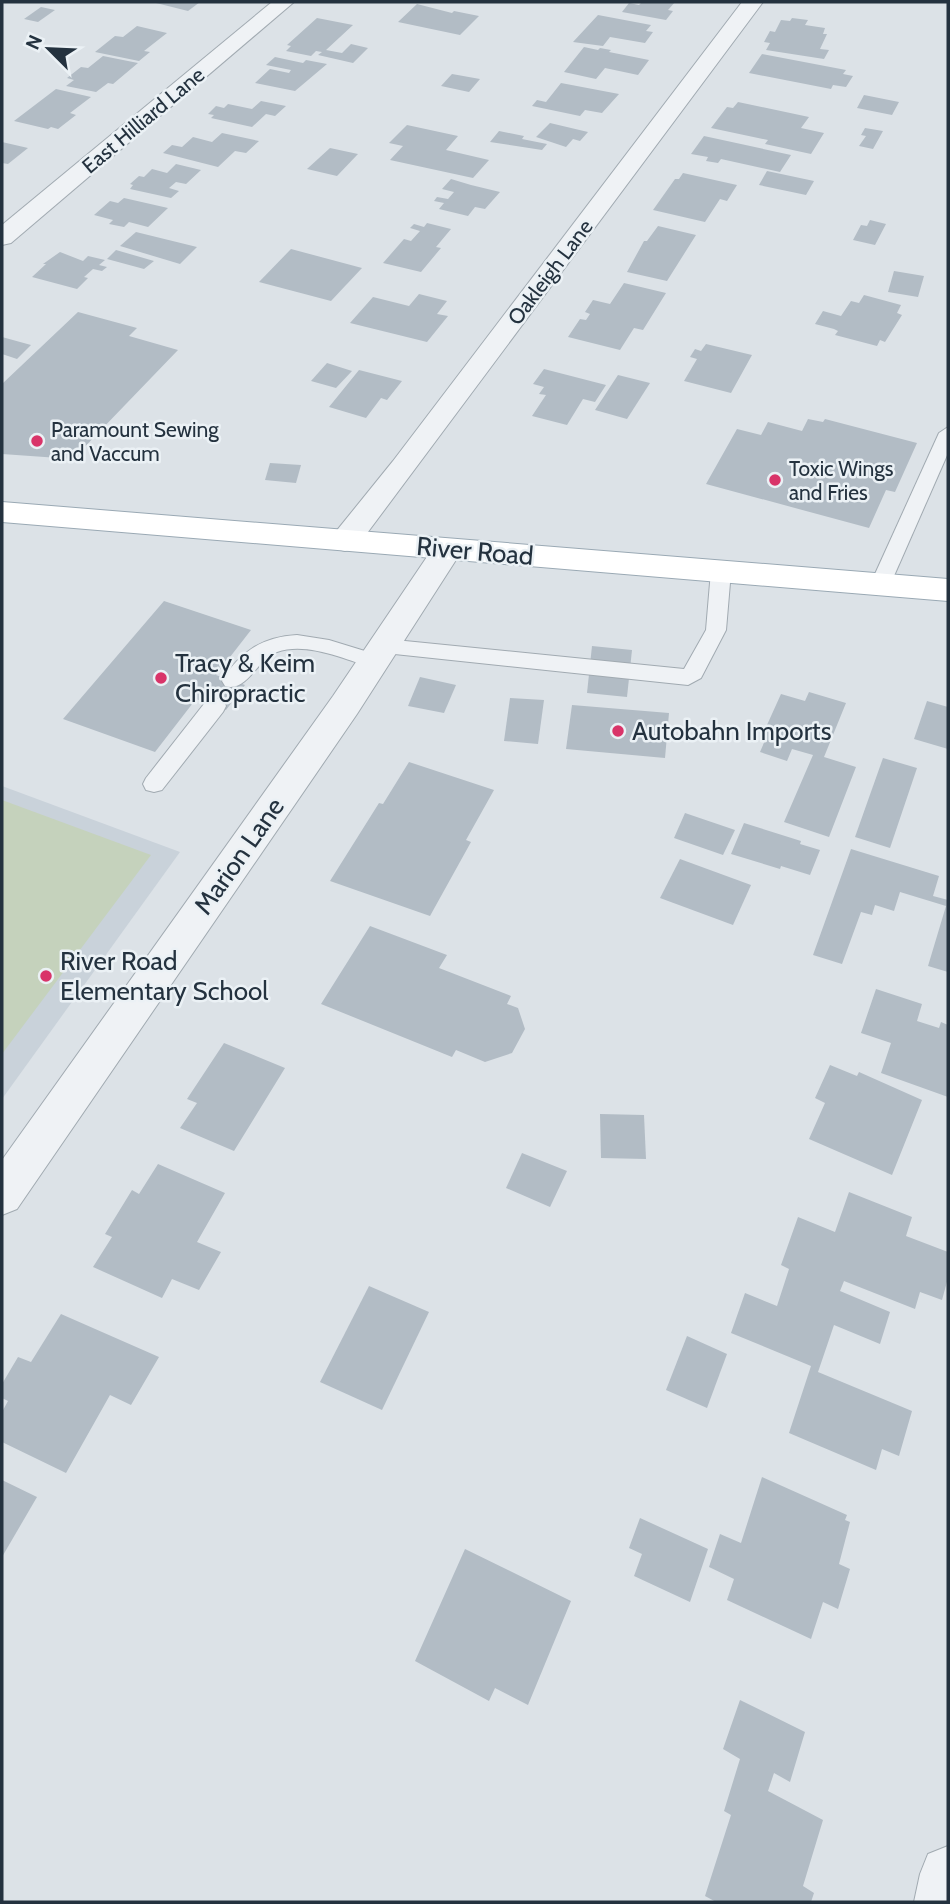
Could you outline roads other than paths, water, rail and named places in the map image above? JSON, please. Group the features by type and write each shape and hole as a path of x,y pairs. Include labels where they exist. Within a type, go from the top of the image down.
{"main road":[{"name":"River Road","path":"2,512 948,590"}],"street":[{"name":"East Hilliard Lane","path":"2,238 284,2"},
{"name":"Oakleigh Lane","path":"345,541 753,2"},
{"name":"Marion Lane","path":"2,1195 379,654 448,549"},
{"path":"942,1902 948,1874"}],"lane":[{"path":"880,584 948,433"},
{"path":"233,681 256,654 285,644 325,646 379,654 688,677 694,673 716,630 721,571"},
{"path":"154,783 215,706"}],"place":[{"name":"Paramount Sewing and Vaccum","path":"37,441"},
{"name":"Toxic Wings and Fries","path":"775,480"},
{"name":"Tracy & Keim Chiropractic","path":"161,678"},
{"name":"Autobahn Imports","path":"618,731"},
{"name":"River Road Elementary School","path":"46,976"}]}
